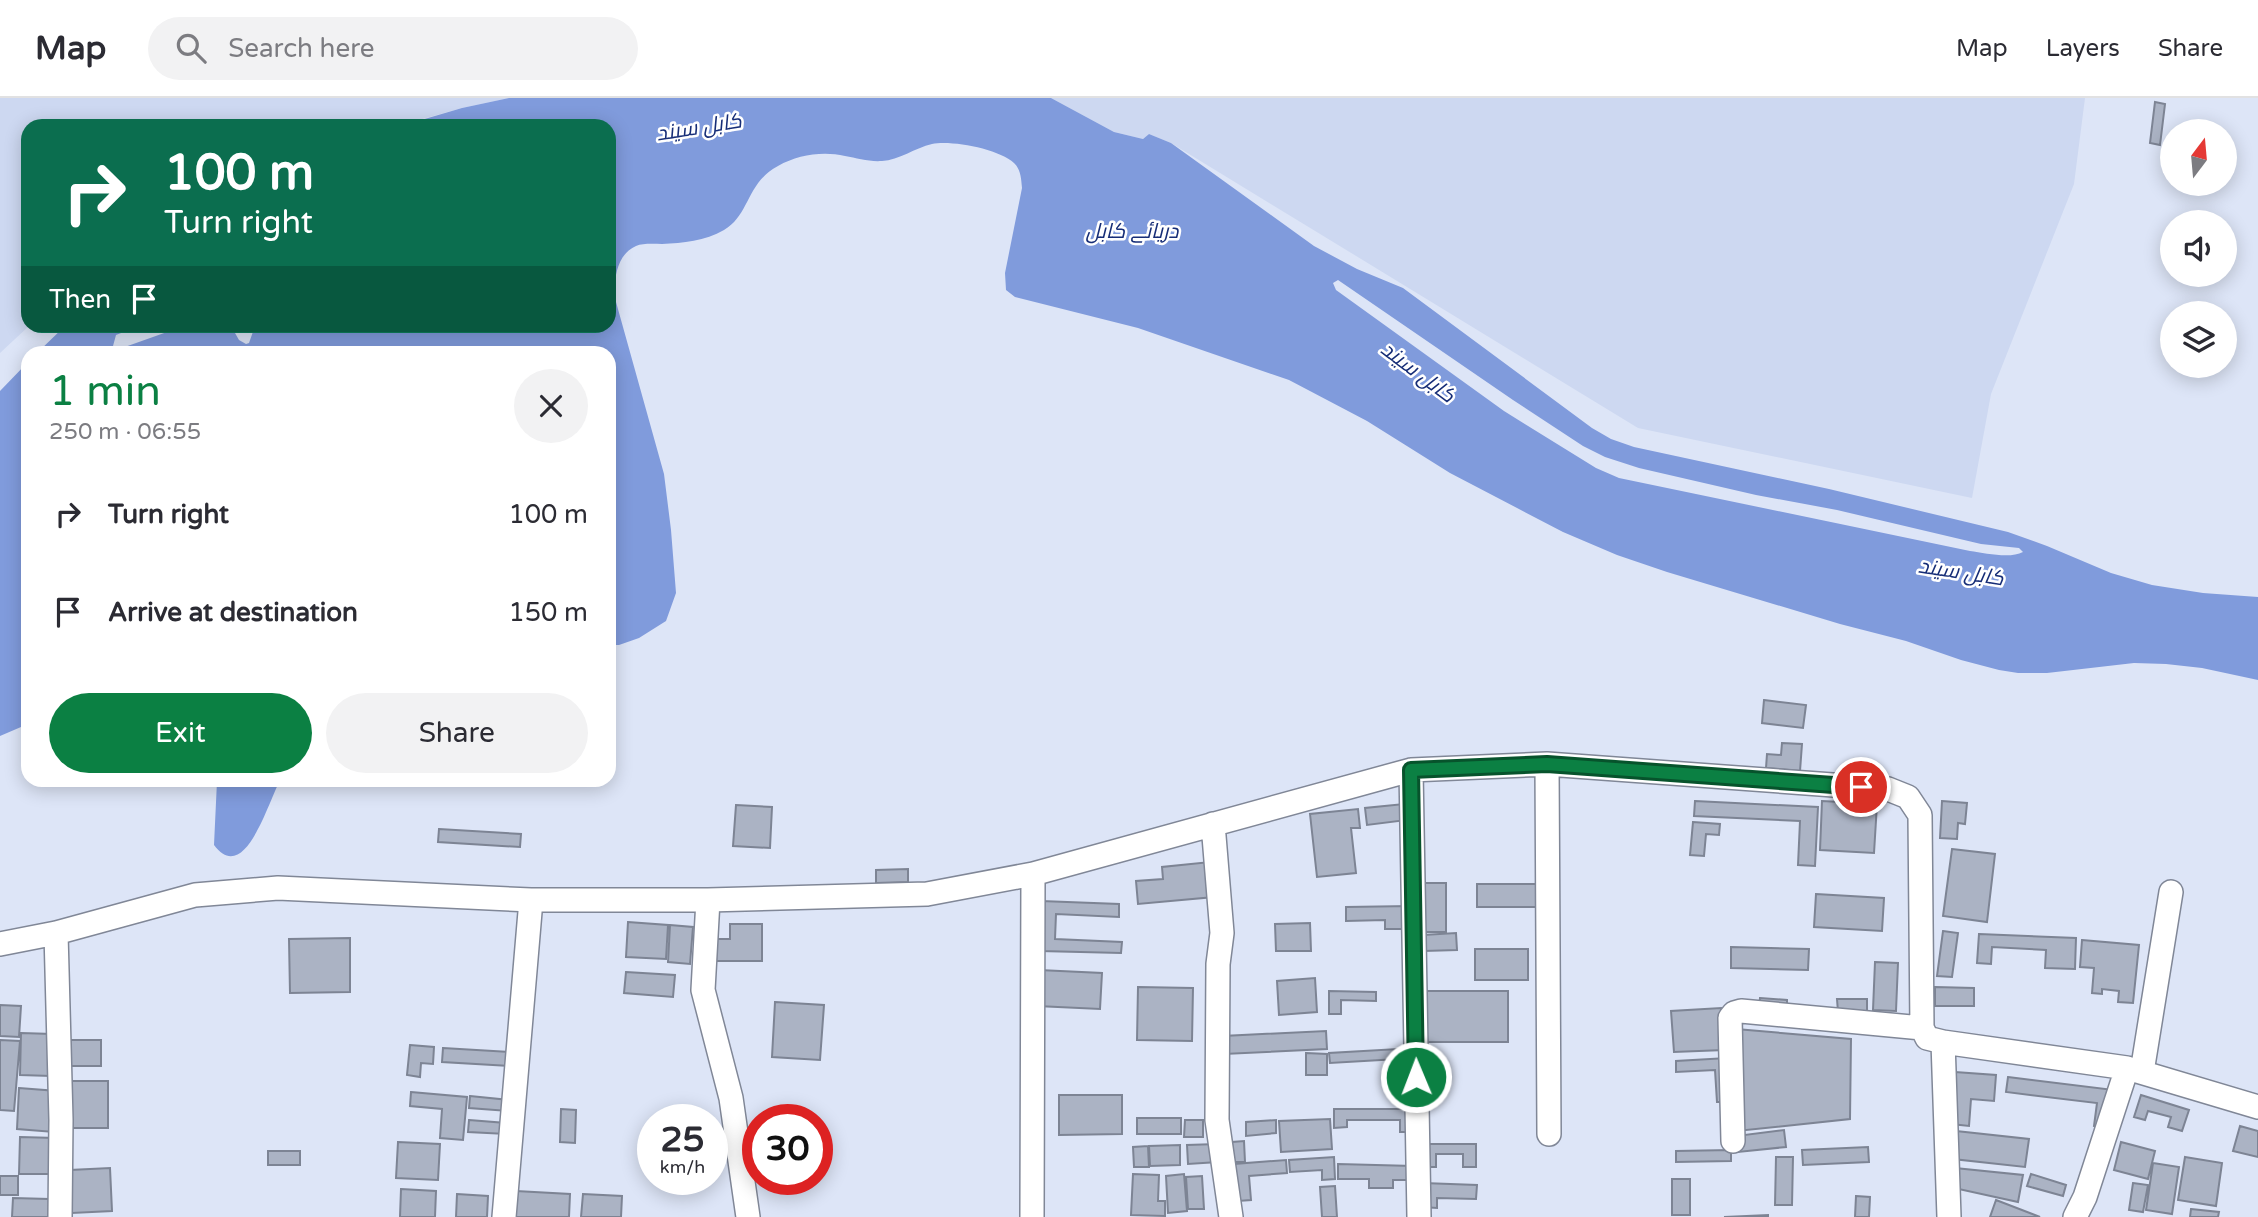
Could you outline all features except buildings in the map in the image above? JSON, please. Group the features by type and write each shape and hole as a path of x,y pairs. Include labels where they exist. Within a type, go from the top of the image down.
{"street":[{"path":"1547,764 1549,1133"},
{"path":"0,944 56,933 195,895 278,888 531,900 708,900 927,894 1033,874 1411,770 1547,764 1888,789 1908,797 1920,815 1922,1028 1927,1038 2135,1070 2258,1107"},
{"path":"1411,770 1419,1217"},
{"path":"1213,824 1222,933 1218,964 1217,1120 1231,1217"},
{"path":"1032,1217 1033,874"},
{"path":"2075,1217 2135,1070 2171,892"},
{"path":"504,1217 531,900"},
{"path":"708,900 703,990 731,1098 748,1217"},
{"path":"56,933 61,1120 60,1217"},
{"path":"1733,1141 1730,1018 1734,1013 1741,1011 1922,1028"},
{"path":"1943,1042 1949,1217"}],"shaded area":[{"path":"0,98 509,98 422,119 21,119 21,333 0,353"},
{"path":"1051,98 2085,98 2074,184 1991,394 1972,498 1638,428 1171,143 1149,134 1143,139 1114,132"}],"water":[{"name":"دریائے کابل","path":"509,98 1051,98 1114,132 1143,139 1149,134 1171,143 1314,246 1357,269 1403,288 1592,428 1611,439 1634,447 1829,489 2008,532 2111,573 2152,585 2203,593 2258,597 2258,680 2202,668 2166,664 2134,663 2047,673 1999,670 1617,555 1563,532 1450,473 1367,421 1289,380 1138,328 1015,297 1006,290 1005,273 1022,188 1021,178 1014,163 987,150 941,143 882,161 828,154 794,159 778,166 760,181 739,216 724,230 694,241 639,245 624,256 616,275 616,119 425,119","holes":["1338,280 1583,446 1605,457 1639,468 1981,544 2019,548 2023,552 2004,555 1970,551 1619,478 1596,468 1504,411 1336,290 1333,283"]},
{"name":"دریائے کابل","path":"616,302 664,474 676,593 666,621 639,638 616,645 616,346 128,346 164,333 235,333 239,340 249,343 253,333 616,333"},
{"name":"دریائے کابل","path":"58,333 121,333 116,335 113,346 44,346"},
{"path":"21,369 21,727 0,736 0,391"},
{"path":"217,787 277,787 246,848 236,855 225,855 214,845"}],"route":[{"path":"1416,1077 1411,770 1547,764 1861,787"}],"water label":[{"name":"کابل سيند","path":"699,127"},
{"name":"کابل سيند","path":"1418,372"},
{"name":"کابل سيند","path":"1961,572"}]}
